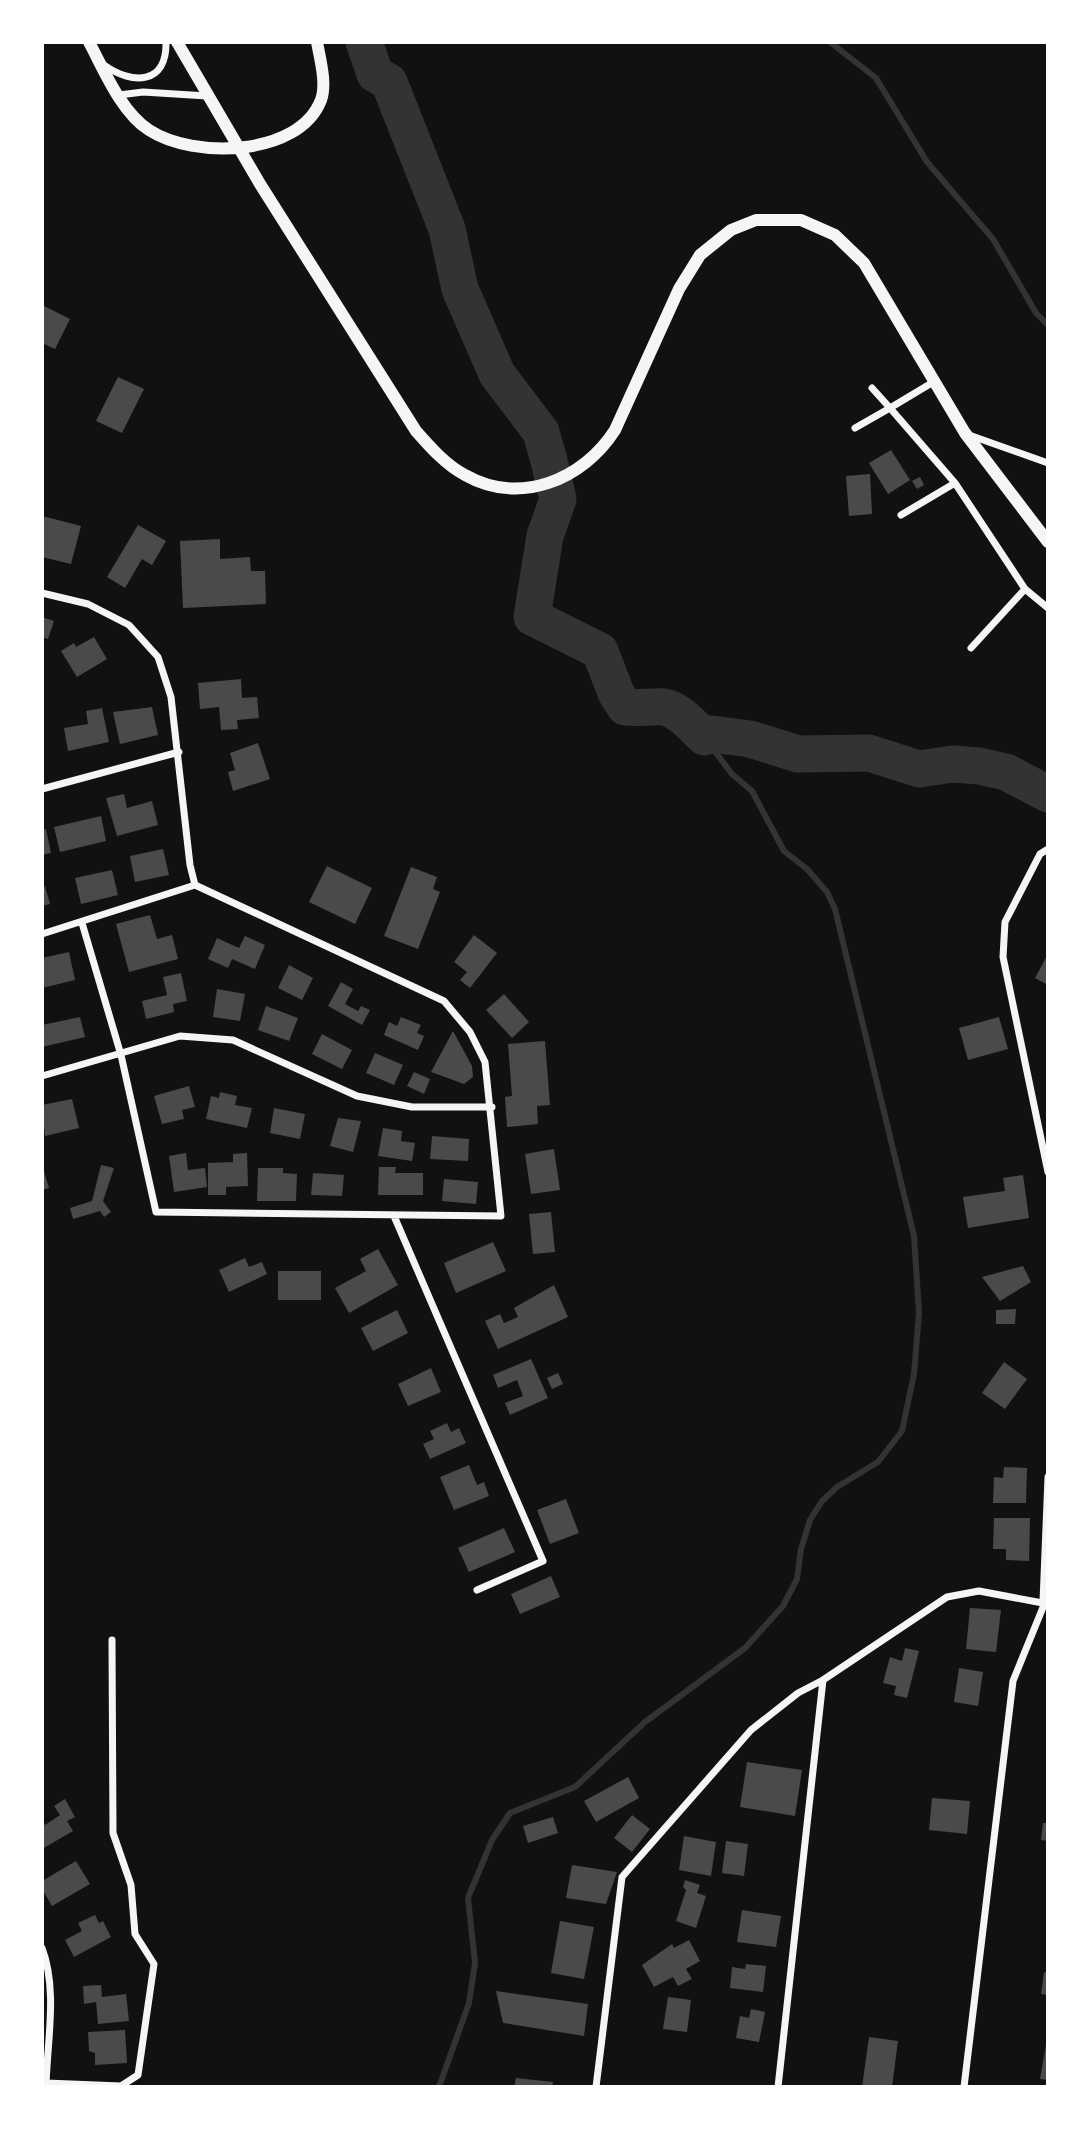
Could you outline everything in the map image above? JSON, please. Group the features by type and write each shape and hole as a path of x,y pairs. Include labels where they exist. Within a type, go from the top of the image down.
{"street":[{"path":"89,42 119,95 147,130 166,139 246,149 267,144 291,133 312,118 323,98 317,42"},
{"path":"100,63 128,79 146,78 159,69 166,54 166,42"},
{"path":"177,42 260,184 416,431 450,465 465,475 491,485 526,488 567,477 602,451 615,430 679,289 699,255 731,230 755,220 801,220 835,235 847,244 878,283 965,433 1048,542"},
{"path":"119,95 154,92 209,99"},
{"path":"855,428 935,381"},
{"path":"872,388 955,482 1026,589 1048,608"},
{"path":"965,433 1007,451 1048,463"},
{"path":"901,516 955,482"},
{"path":"971,648 1026,589"},
{"path":"42,593 88,604 129,625 158,657 171,697 190,865 195,885"},
{"path":"42,789 179,752"},
{"path":"1048,849 1040,854 1005,922 1003,957 1048,1172"},
{"path":"42,934 195,885 444,1001 470,1032 485,1062 492,1107 501,1216 156,1212 121,1055 82,923"},
{"path":"42,1076 180,1036 233,1040 357,1096 412,1107 492,1107"},
{"path":"394,1216 543,1562 477,1590"},
{"path":"1045,1604 1048,1477"},
{"path":"596,2087 622,1877 751,1730 798,1693 823,1680 947,1597 979,1591 1045,1604"},
{"path":"964,2087 1013,1682 1048,1595"},
{"path":"42,1948 46,1959 50,1998 46,2085 121,2086 138,2075 154,1964 135,1934 131,1885 113,1833 112,1640"},
{"path":"778,2087 823,1680"}],"building":[{"path":"42,305 70,319 55,349 42,343"},
{"path":"118,377 144,389 122,433 96,421"},
{"path":"891,450 910,480 888,494 869,463"},
{"path":"870,474 872,514 849,516 846,476"},
{"path":"920,477 924,485 917,489 912,481"},
{"path":"42,516 81,526 71,564 42,557"},
{"path":"138,525 166,541 152,565 142,559 125,588 107,577"},
{"path":"220,539 220,559 250,557 251,571 265,571 266,604 183,608 180,541"},
{"path":"42,617 54,621 48,639 42,637"},
{"path":"94,637 107,659 77,677 61,651 74,643 76,647"},
{"path":"241,679 242,698 257,697 259,718 237,720 238,729 221,730 219,707 200,709 198,683"},
{"path":"152,707 158,735 120,744 113,712"},
{"path":"102,708 109,742 68,751 64,728 88,724 86,711"},
{"path":"258,743 270,779 233,791 228,772 235,770 230,753"},
{"path":"124,794 127,808 152,801 158,825 117,836 106,798"},
{"path":"101,816 106,841 60,852 54,827"},
{"path":"46,829 51,853 42,855 42,830"},
{"path":"163,849 169,875 135,882 130,856"},
{"path":"327,866 372,888 355,924 309,902"},
{"path":"411,867 437,877 433,889 440,892 418,949 384,936"},
{"path":"112,870 118,895 81,904 75,878"},
{"path":"45,886 50,904 42,906 42,887"},
{"path":"150,915 157,939 172,935 178,959 129,972 116,924"},
{"path":"474,935 497,953 470,988 460,980 467,972 454,962"},
{"path":"245,936 265,945 255,969 232,959 228,968 208,959 217,938 239,948"},
{"path":"69,952 75,980 42,988 42,958"},
{"path":"1048,954 1048,985 1035,978"},
{"path":"289,965 313,978 302,1000 278,988"},
{"path":"181,973 187,1001 173,1004 174,1012 146,1019 142,1001 167,995 163,977"},
{"path":"341,982 353,989 345,1004 358,1011 361,1006 370,1010 362,1025 328,1006"},
{"path":"217,989 245,994 240,1021 213,1017"},
{"path":"504,994 529,1022 512,1038 486,1010"},
{"path":"266,1006 298,1018 289,1041 258,1030"},
{"path":"80,1017 85,1037 42,1047 42,1025"},
{"path":"401,1017 421,1025 417,1033 424,1036 418,1050 384,1035 389,1022 397,1026"},
{"path":"999,1017 1008,1049 968,1060 959,1028"},
{"path":"453,1031 472,1066 473,1077 464,1084 431,1072"},
{"path":"322,1034 352,1050 342,1069 312,1054"},
{"path":"545,1041 550,1105 537,1106 538,1124 507,1127 505,1097 512,1096 508,1044"},
{"path":"375,1053 403,1065 394,1085 366,1073"},
{"path":"414,1072 430,1079 424,1094 407,1086"},
{"path":"189,1086 195,1107 182,1110 184,1119 162,1124 154,1096"},
{"path":"220,1092 237,1096 235,1105 252,1108 247,1128 206,1119 211,1096 219,1098"},
{"path":"72,1099 79,1128 45,1136 42,1105"},
{"path":"274,1108 305,1114 300,1139 270,1133"},
{"path":"338,1118 361,1121 353,1152 330,1146"},
{"path":"383,1128 402,1131 401,1141 415,1143 412,1161 378,1156"},
{"path":"432,1136 469,1139 468,1161 430,1159"},
{"path":"554,1149 560,1190 531,1194 525,1154"},
{"path":"186,1153 188,1170 205,1168 207,1187 174,1192 169,1156"},
{"path":"247,1153 248,1186 226,1187 226,1195 208,1195 208,1163 233,1162 233,1154"},
{"path":"42,1164 49,1188 42,1190"},
{"path":"101,1165 114,1168 103,1201 111,1212 104,1217 100,1211 73,1219 70,1208 92,1201"},
{"path":"379,1167 396,1167 395,1173 423,1173 423,1195 378,1195"},
{"path":"258,1168 283,1168 283,1173 297,1174 296,1201 257,1201"},
{"path":"313,1173 344,1175 342,1196 311,1195"},
{"path":"1023,1175 1029,1218 968,1228 963,1197 1005,1191 1003,1178"},
{"path":"444,1179 478,1182 476,1204 442,1201"},
{"path":"551,1212 555,1252 533,1254 529,1214"},
{"path":"493,1242 506,1271 456,1293 444,1263"},
{"path":"378,1249 398,1285 349,1313 335,1288 366,1271 360,1259"},
{"path":"245,1258 249,1267 262,1262 267,1274 229,1292 219,1270"},
{"path":"1023,1266 1031,1282 1000,1301 982,1277"},
{"path":"278,1271 321,1271 321,1300 278,1300"},
{"path":"554,1285 568,1317 498,1349 485,1321 500,1314 504,1323 518,1317 514,1308"},
{"path":"1016,1309 1015,1324 996,1324 996,1310"},
{"path":"397,1310 408,1333 373,1351 361,1328"},
{"path":"531,1359 548,1398 510,1415 505,1403 523,1396 517,1380 498,1388 493,1375"},
{"path":"1004,1362 1027,1379 1005,1409 982,1393"},
{"path":"431,1368 441,1392 408,1406 398,1384"},
{"path":"558,1373 563,1384 552,1389 547,1378"},
{"path":"447,1423 451,1432 459,1428 466,1443 430,1459 423,1444 434,1439 430,1431"},
{"path":"469,1465 477,1485 484,1482 489,1496 454,1510 440,1477"},
{"path":"1004,1467 1027,1468 1026,1503 993,1503 994,1477 1003,1478"},
{"path":"566,1499 579,1533 550,1544 537,1510"},
{"path":"994,1518 1030,1518 1029,1561 1006,1560 1006,1549 993,1549"},
{"path":"504,1528 515,1552 469,1572 458,1548"},
{"path":"551,1576 560,1597 520,1614 511,1594"},
{"path":"970,1608 1001,1610 996,1652 966,1649"},
{"path":"905,1648 919,1651 907,1698 894,1695 896,1686 883,1683 890,1657 902,1661"},
{"path":"959,1668 983,1672 978,1706 954,1702"},
{"path":"747,1762 802,1770 795,1816 740,1807"},
{"path":"628,1777 639,1798 596,1822 584,1801"},
{"path":"932,1798 970,1801 967,1834 929,1830"},
{"path":"65,1799 75,1817 67,1821 73,1831 42,1849 42,1820 45,1825 60,1815 54,1806"},
{"path":"632,1815 650,1829 632,1852 614,1838"},
{"path":"553,1817 558,1833 528,1843 523,1826"},
{"path":"1043,1823 1048,1823 1048,1841 1041,1840"},
{"path":"684,1836 716,1842 711,1876 679,1870"},
{"path":"726,1841 748,1844 744,1876 722,1873"},
{"path":"76,1861 90,1884 52,1906 42,1889 42,1881"},
{"path":"572,1865 617,1872 606,1904 566,1898"},
{"path":"685,1880 700,1885 697,1893 706,1896 696,1928 676,1921 686,1890 683,1887"},
{"path":"742,1910 781,1916 776,1947 737,1942"},
{"path":"95,1915 99,1923 103,1921 111,1937 74,1957 65,1940 82,1931 78,1923"},
{"path":"560,1921 594,1927 584,1979 551,1973"},
{"path":"689,1940 700,1961 686,1969 692,1979 678,1986 673,1977 654,1987 642,1965 672,1944 674,1948"},
{"path":"746,1964 766,1966 763,1992 730,1988 732,1967 745,1969"},
{"path":"1044,1972 1048,1973 1048,1995 1041,1994"},
{"path":"101,1985 102,1997 126,1994 129,2021 98,2024 96,2002 84,2004 83,1986"},
{"path":"496,1991 588,2004 584,2036 503,2023"},
{"path":"668,1997 691,2000 687,2032 663,2029"},
{"path":"751,2009 765,2012 759,2042 736,2038 740,2016 749,2018"},
{"path":"125,2030 127,2063 95,2065 95,2053 89,2051 88,2032"},
{"path":"869,2037 898,2041 892,2087 862,2087"},
{"path":"1048,2039 1048,2080 1040,2079"},
{"path":"516,2078 553,2082 552,2087 514,2087"}],"waterway":[{"path":"364,42 375,74 389,82 447,229 460,289 497,374 541,432 558,499 545,536 532,617 600,651 616,693 625,707 670,709 686,719 704,737 712,734 750,739 798,754 869,753 919,769 953,764 979,766 1006,772 1048,794"},
{"path":"830,42 876,78 927,162 993,239 1036,313 1048,325"},
{"path":"439,2087 469,2003 475,1963 468,1898 492,1840 510,1813 575,1787 645,1722 745,1648 783,1606 797,1579 801,1549 810,1520 822,1501 837,1487 878,1462 902,1431 914,1374 919,1313 914,1236 835,909 827,892 807,869 784,851 752,791 732,774 704,737"}]}
